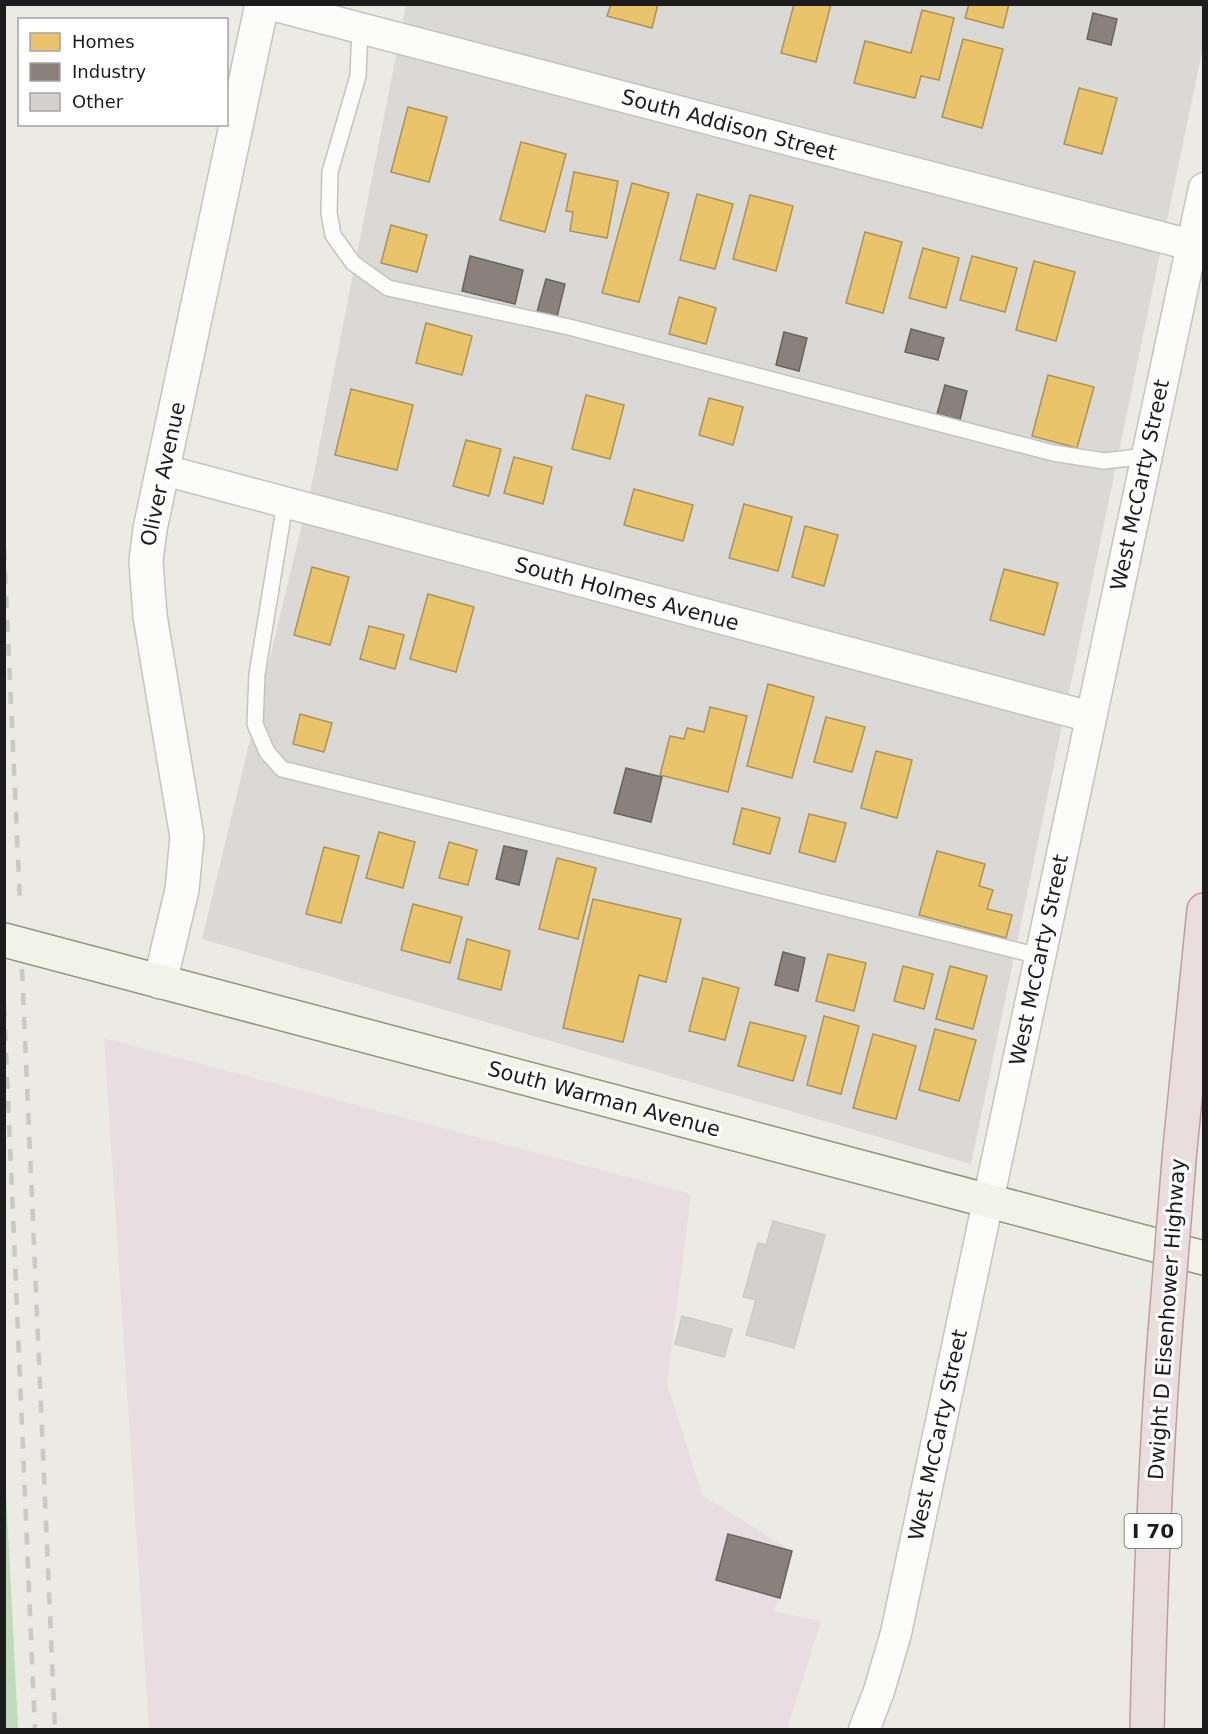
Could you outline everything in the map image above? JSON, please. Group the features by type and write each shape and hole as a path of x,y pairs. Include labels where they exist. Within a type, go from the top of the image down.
{"highway":[{"name":"Dwight D Eisenhower Highway","path":"1148,1730 1151,1562 1165,1333 1203,910"}],"main road":[{"name":"South Warman Avenue","path":"4,940 1203,1258"}],"street":[{"name":"Oliver Avenue","path":"160,982 182,890 187,843 182,801 150,616 146,561 150,529 262,4"},
{"name":"South Addison Street","path":"267,4 1191,245"},
{"name":"West McCarty Street","path":"864,1730 879,1691 896,1633 1203,188"},
{"name":"South Holmes Avenue","path":"164,470 1091,717"}],"lane":[{"path":"360,29 358,76 330,172 329,213 333,235 353,263 388,288 569,327 1053,453 1104,461 1146,456"},
{"path":"285,502 257,674 255,724 267,752 282,769 1039,956"}],"shaded area":[{"path":"406,5 1203,5 1203,47 971,1164 202,939 312,483"},
{"path":"104,1038 691,1194 667,1383 702,1495 792,1551 780,1598 773,1611 821,1621 787,1729 149,1729"}],"green space":[{"path":"4,1452 18,1729 18,1730 4,1729"}],"building: Homes":[{"path":"611,4 658,4 652,28 607,16"},
{"path":"794,4 831,4 816,62 781,53"},
{"path":"969,4 1009,4 1003,28 965,18"},
{"path":"922,10 954,18 939,80 921,76 915,98 854,83 865,41 911,53"},
{"path":"963,39 1003,49 982,128 942,117"},
{"path":"1079,88 1117,98 1102,154 1064,144"},
{"path":"408,107 447,117 429,182 391,172"},
{"path":"521,142 566,154 545,232 500,220"},
{"path":"574,172 618,181 607,238 570,231 573,212 566,211"},
{"path":"632,183 669,193 639,302 602,293"},
{"path":"697,194 733,204 715,269 680,260"},
{"path":"750,195 793,206 776,271 733,259"},
{"path":"391,225 427,235 417,272 381,263"},
{"path":"865,232 902,242 883,313 846,303"},
{"path":"923,248 959,258 946,308 909,298"},
{"path":"972,256 1017,268 1005,312 960,300"},
{"path":"1034,261 1075,272 1056,341 1016,330"},
{"path":"679,297 716,308 706,344 669,334"},
{"path":"426,323 472,336 462,375 416,363"},
{"path":"1048,375 1094,387 1077,448 1032,436"},
{"path":"351,389 413,405 397,470 335,455"},
{"path":"586,395 624,405 610,459 572,449"},
{"path":"709,398 743,407 733,445 699,435"},
{"path":"466,440 501,449 489,496 453,486"},
{"path":"514,457 552,467 543,504 504,493"},
{"path":"634,489 693,505 683,541 624,525"},
{"path":"744,504 792,517 778,571 729,558"},
{"path":"805,526 838,535 824,586 792,577"},
{"path":"312,567 349,577 330,645 294,635"},
{"path":"1004,569 1058,583 1044,635 990,620"},
{"path":"428,594 474,607 456,672 410,659"},
{"path":"369,626 404,635 395,669 360,659"},
{"path":"768,684 814,697 792,778 747,766"},
{"path":"710,707 747,716 728,792 660,775 670,736 684,739 687,728 704,732"},
{"path":"300,714 332,723 324,752 293,744"},
{"path":"826,717 865,727 852,772 814,762"},
{"path":"876,751 912,760 897,818 861,808"},
{"path":"742,808 780,818 770,854 733,844"},
{"path":"809,814 846,823 835,862 799,852"},
{"path":"379,832 415,842 403,888 366,878"},
{"path":"449,842 477,850 468,885 439,878"},
{"path":"324,847 359,856 341,923 306,914"},
{"path":"937,851 985,864 979,886 993,890 987,909 1012,915 1006,938 919,915"},
{"path":"557,858 596,868 578,939 539,929"},
{"path":"593,899 681,919 666,982 639,975 623,1042 563,1028"},
{"path":"413,904 462,917 450,963 401,950"},
{"path":"467,939 510,951 501,990 458,979"},
{"path":"828,954 866,963 854,1011 816,1001"},
{"path":"903,966 933,974 924,1009 894,1001"},
{"path":"950,966 987,976 973,1029 936,1019"},
{"path":"703,978 739,988 725,1040 689,1031"},
{"path":"824,1016 859,1026 841,1094 807,1085"},
{"path":"750,1022 806,1036 793,1081 738,1066"},
{"path":"935,1029 976,1040 959,1101 919,1090"},
{"path":"873,1034 916,1046 896,1119 853,1108"}],"building: Industry":[{"path":"1093,13 1117,19 1111,45 1087,39"},
{"path":"470,256 523,270 515,304 462,291"},
{"path":"546,279 565,284 557,317 537,312"},
{"path":"911,329 944,338 938,360 905,352"},
{"path":"784,332 807,338 799,371 776,365"},
{"path":"945,385 967,391 960,420 937,414"},
{"path":"626,768 662,777 651,822 614,813"},
{"path":"504,846 527,851 519,885 496,879"},
{"path":"783,952 805,958 798,991 775,985"},
{"path":"728,1534 792,1551 780,1598 716,1580"}],"building: Other":[{"path":"773,1221 825,1235 794,1348 746,1335 756,1300 743,1297 758,1243 766,1245"},
{"path":"682,1316 732,1329 724,1357 675,1344"}],"railway":[{"path":"4,548 20,902"},
{"path":"22,969 55,1730"},
{"path":"4,1005 35,1730"}]}
